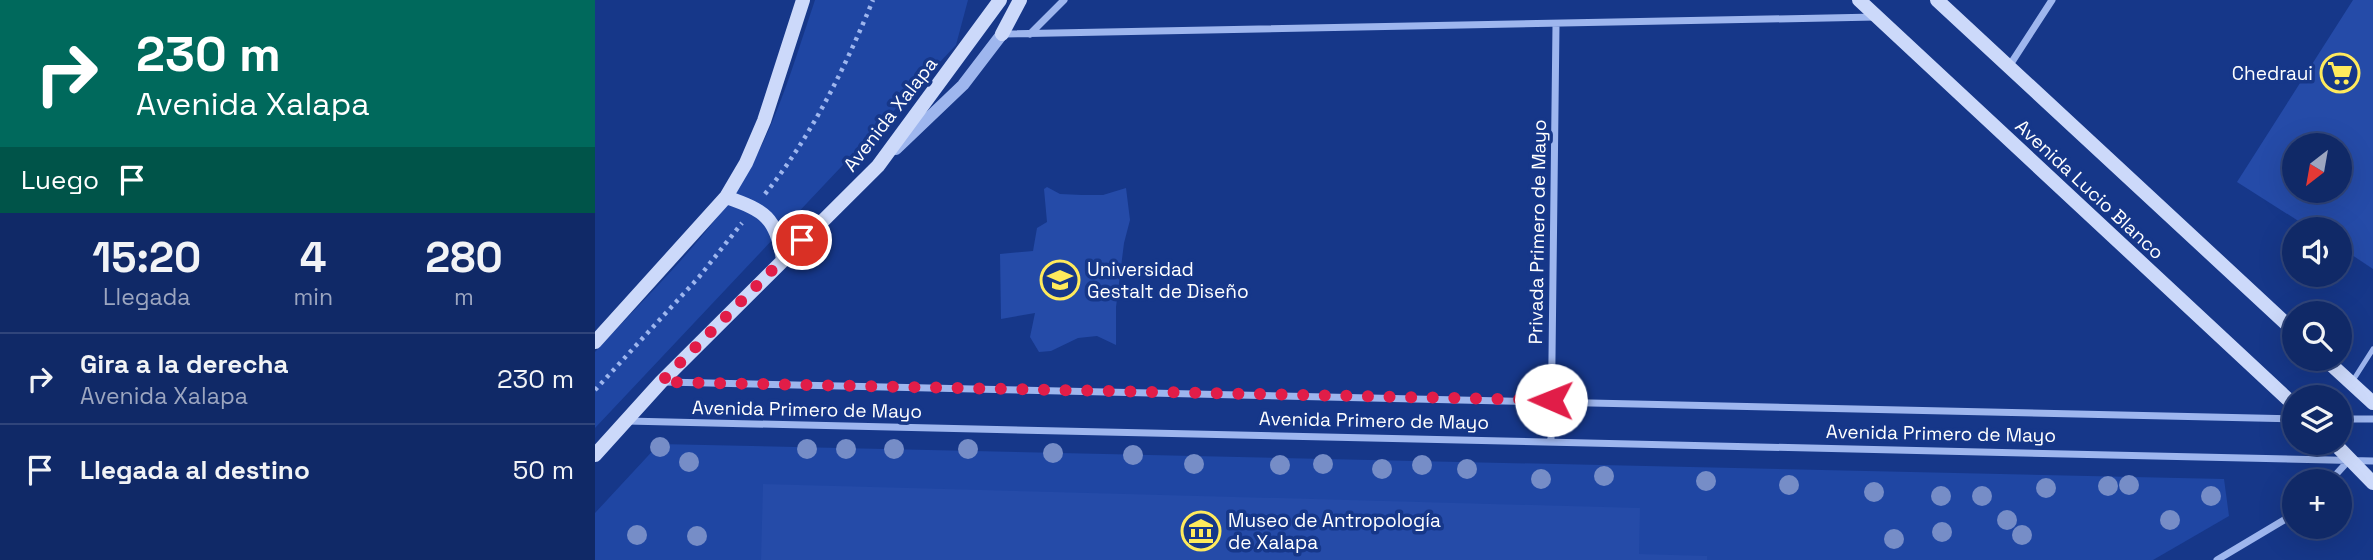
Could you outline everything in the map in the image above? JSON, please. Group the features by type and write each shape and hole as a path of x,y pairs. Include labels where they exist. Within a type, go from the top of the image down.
{"main road":[{"path":"595,342 726,197 746,163 764,121 803,0"},
{"name":"Avenida Xalapa","path":"595,455 661,382 878,166 1000,0"},
{"path":"1002,34 1020,0"},
{"name":"Avenida Lucio Blanco","path":"1859,0 2282,394"},
{"name":"Avenida Lucio Blanco","path":"1937,0 2007,68 2282,320"},
{"path":"726,197 755,207 777,228 783,259"},
{"path":"2338,371 2373,403"},
{"path":"2347,455 2373,483"}],"street":[{"path":"1030,34 1064,0"},
{"path":"2007,68 2052,0"},
{"path":"878,166 963,85 1002,34 1556,25 1877,16"},
{"name":"Privada Primero de Mayo","path":"1551,440 1556,25"},
{"name":"Avenida Primero de Mayo","path":"661,382 1551,400 2282,419"},
{"path":"2352,419 2373,419"},
{"name":"Avenida Primero de Mayo","path":"626,421 2350,458 2373,461"},
{"path":"2340,469 2350,458"},
{"path":"2217,560 2282,521"}],"lane":[{"path":"2351,383 2373,349"}],"shaded area":[{"path":"815,0 968,0 956,45 595,428 595,352 693,247 744,178 776,114"},
{"path":"659,444 2224,479 2229,516 2153,560 595,560 595,513"}],"building":[{"name":"Chedraui","path":"2353,0 2373,0 2373,269 2352,255 2352,217 2292,217 2237,182"},
{"name":"Universidad Gestalt de Diseño","path":"1047,187 1060,194 1082,195 1103,195 1126,188 1130,220 1124,243 1116,307 1116,345 1097,336 1078,338 1051,351 1039,352 1030,337 1035,313 1001,319 1000,254 1033,251 1037,228 1047,222 1044,189"},
{"name":"Museo de Antropología de Xalapa","path":"763,484 1640,508 1639,554 1707,556 1707,560 761,560"}],"place":[{"name":"Chedraui","path":"2340,73"},
{"name":"Universidad Gestalt de Diseño","path":"1060,280"},
{"name":"Museo de Antropología de Xalapa","path":"1201,531"}],"route":[{"path":"802,240 661,382 1551,400"}]}
